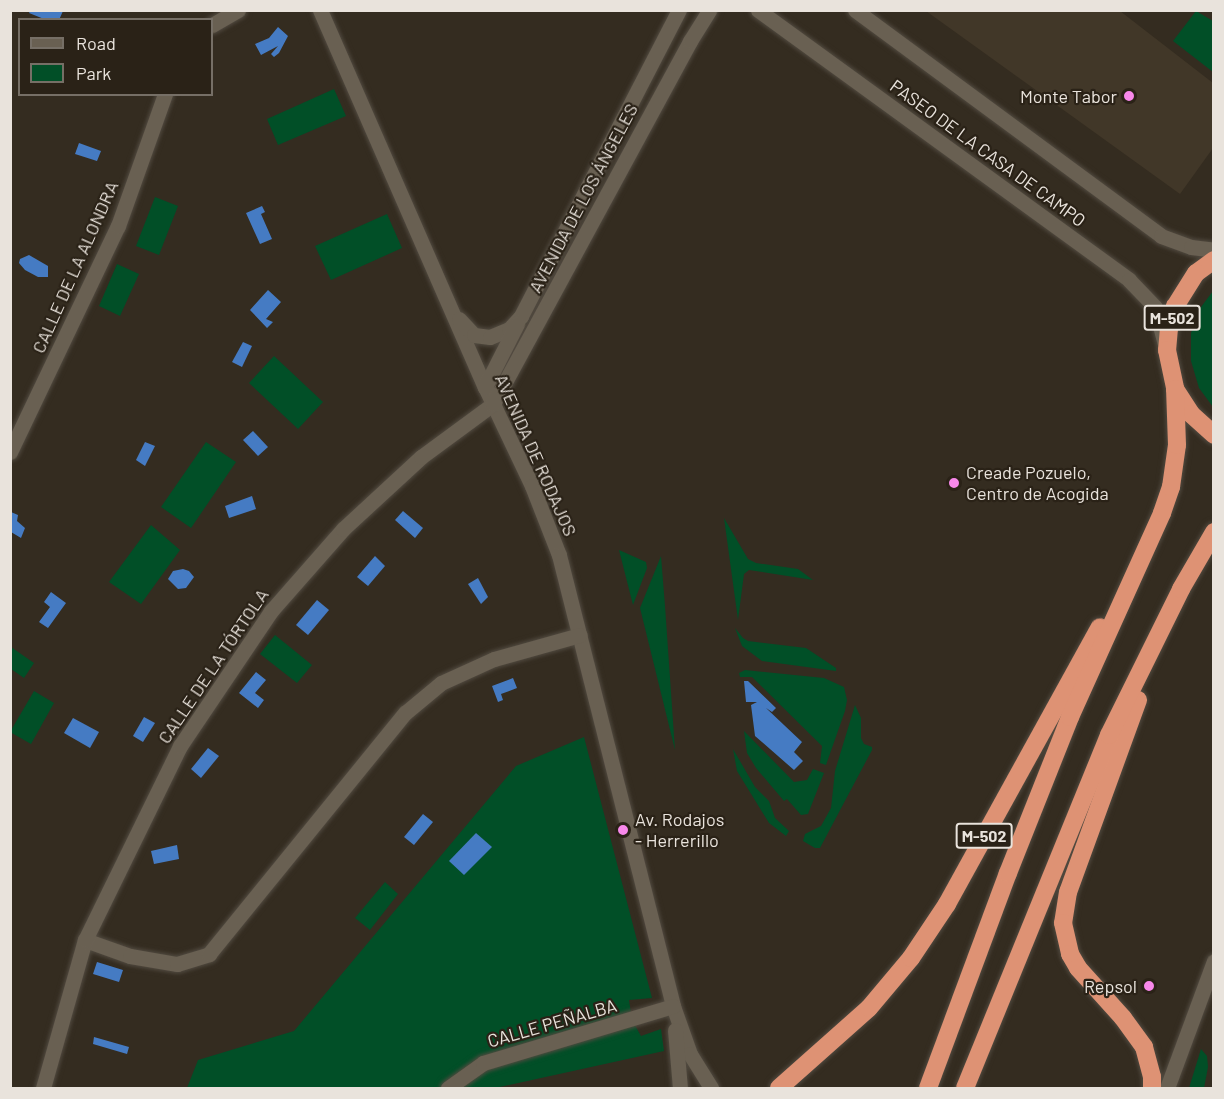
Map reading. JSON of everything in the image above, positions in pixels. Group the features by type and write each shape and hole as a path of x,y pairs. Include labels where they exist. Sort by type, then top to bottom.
{"highway":[{"name":"M-502","path":"928,1089 1008,873 1070,717 1162,513 1171,487 1177,445 1176,389 1167,350 1169,328 1175,306 1196,273 1214,260"},
{"name":"M-502","path":"1176,389 1191,414 1214,435"},
{"path":"965,1089 1109,735 1181,589 1214,532"},
{"name":"M-502","path":"779,1089 869,1008 911,958 946,904 1079,662 1145,551"},
{"path":"1152,1089 1152,1077 1144,1047 1123,1018 1078,968 1070,954 1062,923 1068,892 1181,589"}],"street":[{"path":"213,24 238,10"},
{"name":"AVENIDA DE RODAJOS","path":"320,10 485,387 532,486 559,555 672,1006 690,1054 711,1089"},
{"name":"AVENIDA DE LOS ÁNGELES","path":"452,312 474,335 490,337 509,329 521,316 679,10"},
{"name":"AVENIDA DE LOS ÁNGELES","path":"493,404 690,40 709,10"},
{"name":"PASEO DE LA CASA DE CAMPO","path":"758,10 1129,280 1155,307 1167,350"},
{"name":"PASEO DE LA CASA DE CAMPO","path":"855,10 1161,236 1191,248 1214,250"},
{"name":"CALLE DE LA ALONDRA","path":"10,452 118,226 164,96"},
{"path":"485,387 521,316"},
{"name":"CALLE DE LA TÓRTOLA","path":"43,1089 85,940 180,746 271,611 343,529 422,457 493,404"},
{"path":"85,940 130,956 177,964 209,954 405,712 441,683 494,658 580,635"},
{"path":"1167,1089 1214,961"},
{"name":"AVENIDA DE RODAJOS","path":"672,1006 680,1089"},
{"name":"CALLE PEÑALBA","path":"448,1089 483,1063 672,1006"}],"shaded area":[{"name":"Monte Tabor","path":"926,11 1120,11 1213,83 1213,148 1180,194"}],"green space":[{"path":"1196,11 1213,21 1213,72 1173,41"},
{"path":"334,89 346,116 278,145 267,119"},
{"path":"155,197 178,206 159,255 136,246"},
{"path":"387,214 402,248 331,280 315,246"},
{"path":"117,264 139,274 120,316 99,306"},
{"path":"1213,291 1213,407 1199,388 1191,361 1191,333 1201,307"},
{"path":"274,356 323,402 298,429 249,383"},
{"path":"206,442 236,462 191,528 161,507"},
{"path":"724,518 748,559 756,563 798,569 813,580 749,570 744,574 738,620"},
{"path":"151,525 180,550 141,604 109,582"},
{"path":"619,550 646,562 647,568 633,605"},
{"path":"661,556 665,606 675,750 640,608"},
{"path":"735,628 748,641 806,648 836,668 836,671 762,661 742,646"},
{"path":"275,635 312,665 297,683 260,654"},
{"path":"11,647 34,663 24,678 11,669"},
{"path":"745,670 824,678 844,687 847,700 845,711 826,765 820,763 822,746 752,677 740,677 739,673"},
{"path":"34,691 54,703 31,744 10,732"},
{"path":"855,705 861,718 861,738 864,744 872,747 872,750 820,848 815,848 803,841 805,834 821,826 831,808 835,771"},
{"path":"744,731 794,782 807,780 813,769 824,773 808,814 801,815 787,799 784,801 756,768 747,753"},
{"path":"584,737 652,998 629,1000 632,1020 641,1036 661,1029 664,1051 495,1088 187,1088 198,1060 294,1031 516,766"},
{"path":"733,749 755,787 769,801 775,818 789,831 786,836 769,823 737,771"},
{"path":"385,882 398,894 370,930 355,918"},
{"path":"1201,1049 1207,1056 1208,1067 1204,1088 1189,1088"}],"water":[{"path":"30,10 63,11 60,18 42,18 29,13"},
{"path":"278,27 288,36 279,53 274,57 271,54 278,46 261,55 255,44 269,38"},
{"path":"79,143 101,151 97,161 75,154"},
{"path":"262,206 265,212 261,214 272,239 260,244 246,213"},
{"path":"29,255 48,266 48,277 38,277 25,270 19,263 20,259"},
{"path":"268,290 281,302 266,319 273,322 267,328 250,310"},
{"path":"243,342 252,346 242,367 232,362"},
{"path":"253,431 268,447 258,456 243,440"},
{"path":"145,442 155,446 145,466 136,460"},
{"path":"252,496 256,509 229,518 225,506"},
{"path":"403,511 423,528 415,538 395,520"},
{"path":"11,512 18,515 17,521 25,528 21,538 11,532"},
{"path":"375,556 385,566 368,586 357,577"},
{"path":"183,569 189,571 194,577 186,588 178,589 168,579 173,571"},
{"path":"478,578 488,597 481,604 468,584"},
{"path":"51,592 66,603 48,628 39,622 50,607 44,602"},
{"path":"317,600 329,610 308,635 296,625"},
{"path":"256,672 266,680 255,693 264,700 258,708 239,693"},
{"path":"513,678 517,688 501,694 503,700 498,702 492,686"},
{"path":"744,681 748,681 776,708 772,712 766,708 802,742 794,752 803,761 794,770 755,736 751,705 757,702 746,702"},
{"path":"144,717 155,723 143,742 133,736"},
{"path":"73,718 99,732 90,748 64,733"},
{"path":"208,748 219,756 201,778 191,769"},
{"path":"423,814 433,822 414,845 404,837"},
{"path":"476,833 492,847 464,875 449,861"},
{"path":"177,845 179,859 154,864 151,851"},
{"path":"97,962 123,970 119,982 93,974"},
{"path":"94,1037 129,1047 127,1054 93,1044"}],"place":[{"name":"Monte Tabor","path":"1129,96"},
{"name":"Creade Pozuelo, Centro de Acogida","path":"954,483"},
{"name":"Av. Rodajos - Herrerillo","path":"623,830"},
{"name":"Repsol","path":"1149,986"}]}
